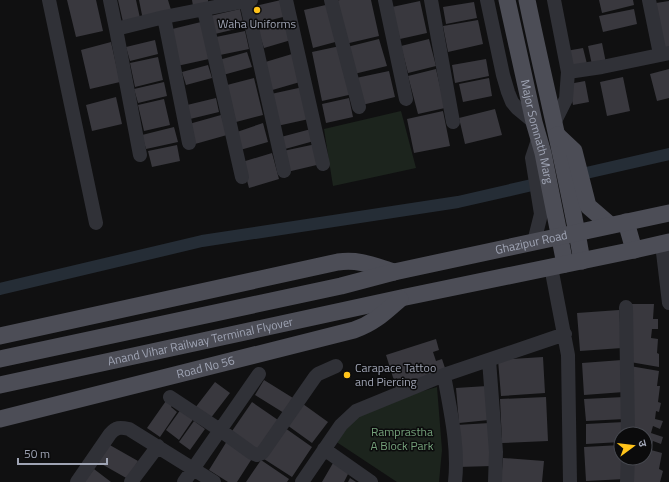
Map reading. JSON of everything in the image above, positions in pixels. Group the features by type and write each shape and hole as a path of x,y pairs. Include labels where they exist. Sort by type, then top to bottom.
{"main road":[{"name":"Major Somnath Marg","path":"507,0 537,143 548,211 560,236 558,266"},
{"name":"Major Somnath Marg","path":"527,0 561,140 580,206 577,233 582,261"},
{"path":"580,206 618,224 634,250"},
{"name":"Ghazipur Road","path":"394,272 669,213"},
{"path":"401,298 666,243"},
{"path":"486,252 492,279"},
{"path":"0,336 350,260 360,261 394,272"},
{"name":"Anand Vihar Railway Terminal Flyover","path":"0,359 341,286 394,272"},
{"name":"Anand Vihar Railway Terminal Flyover","path":"0,385 401,298"},
{"name":"Road No 56","path":"0,419 354,330 367,326 401,298"}],"street":[{"path":"49,0 96,223"},
{"path":"110,0 140,155"},
{"path":"286,0 324,164"},
{"path":"331,0 359,107"},
{"path":"385,0 406,99"},
{"path":"431,0 453,122"},
{"path":"487,0 508,92 512,102 537,143"},
{"path":"554,0 568,72 561,140"},
{"path":"568,72 664,54 648,0"},
{"path":"116,29 164,17 248,1 284,171"},
{"path":"204,10 242,177"},
{"path":"164,17 190,143"},
{"path":"534,242 540,219 548,211"},
{"path":"666,243 669,303"},
{"path":"558,266 568,355 570,482"},
{"path":"626,307 628,426"},
{"path":"302,482 342,425 356,411 444,375 565,334"},
{"path":"489,360 496,452 495,482"},
{"path":"170,397 252,453 258,455 262,453 315,377 318,374 336,366"},
{"path":"184,482 259,374"},
{"path":"444,375 453,428 455,482"},
{"path":"77,482 110,434 115,429 120,427 129,429 214,482"},
{"path":"131,482 158,446"},
{"path":"324,449 371,482"},
{"path":"627,482 628,466"}],"green space":[{"path":"401,111 416,168 333,186 324,129"},
{"name":"Ramprastha A Block Park","path":"437,387 442,450 439,482 397,482 332,439 350,412"}],"building":[{"path":"67,0 96,0 103,31 76,37"},
{"path":"118,0 136,0 140,18 123,22"},
{"path":"139,0 168,0 172,13 143,20"},
{"path":"192,0 208,0 208,3 193,6"},
{"path":"281,0 287,16 255,24 251,7"},
{"path":"371,0 379,36 345,44 335,1"},
{"path":"599,0 633,0 634,5 602,13"},
{"path":"420,1 427,33 400,39 392,7"},
{"path":"669,1 669,49 664,49 656,3"},
{"path":"474,2 477,18 446,24 443,7"},
{"path":"330,4 339,41 313,48 304,10"},
{"path":"240,9 244,27 215,34 210,16"},
{"path":"634,9 637,24 603,32 599,16"},
{"path":"478,20 483,44 448,52 443,26"},
{"path":"201,22 209,59 177,66 168,30"},
{"path":"286,22 291,40 264,48 258,30"},
{"path":"245,31 249,49 220,55 216,37"},
{"path":"379,39 387,66 354,74 347,47"},
{"path":"429,39 436,66 408,73 401,46"},
{"path":"155,40 158,54 130,61 126,47"},
{"path":"111,42 120,82 90,89 81,50"},
{"path":"602,43 606,63 592,65 588,46"},
{"path":"340,46 353,94 322,101 312,52"},
{"path":"583,48 587,64 570,68 566,51"},
{"path":"247,52 252,67 223,75 219,60"},
{"path":"292,54 300,82 269,91 262,63"},
{"path":"158,57 163,80 135,87 130,63"},
{"path":"486,59 489,76 455,83 452,65"},
{"path":"208,65 212,78 186,85 182,72"},
{"path":"436,69 445,108 418,114 408,76"},
{"path":"669,69 669,98 657,101 650,74"},
{"path":"389,71 395,97 362,105 356,78"},
{"path":"623,77 630,111 607,116 600,82"},
{"path":"254,78 263,115 236,122 227,85"},
{"path":"489,78 492,96 463,102 459,84"},
{"path":"585,81 589,102 573,105 569,84"},
{"path":"164,82 167,96 138,103 134,89"},
{"path":"303,87 309,119 277,126 271,94"},
{"path":"116,97 122,124 92,131 86,105"},
{"path":"216,98 219,112 190,119 187,105"},
{"path":"349,98 353,117 326,123 322,104"},
{"path":"164,99 170,125 144,131 138,105"},
{"path":"495,109 502,135 465,144 459,118"},
{"path":"443,111 450,146 414,153 407,119"},
{"path":"221,115 227,135 195,144 189,124"},
{"path":"263,123 268,142 240,150 234,133"},
{"path":"174,127 178,142 146,149 142,135"},
{"path":"311,129 314,141 285,149 281,137"},
{"path":"316,144 321,164 287,172 283,151"},
{"path":"177,145 180,161 152,167 148,151"},
{"path":"272,153 279,179 249,188 242,162"},
{"path":"630,304 654,304 653,319 658,319 658,329 652,329 651,338 658,339 657,353 659,354 659,367 630,362"},
{"path":"619,310 622,348 580,351 577,313"},
{"path":"436,339 439,350 433,352 436,361 442,359 446,371 396,387 386,355"},
{"path":"543,357 545,393 501,396 498,360"},
{"path":"622,360 624,392 584,395 582,363"},
{"path":"630,366 659,371 657,386 660,386 658,402 661,403 659,412 656,411 655,419 663,421 660,429 653,426 629,426"},
{"path":"264,380 293,398 284,413 255,395"},
{"path":"215,382 230,393 210,419 195,408"},
{"path":"487,386 489,420 459,423 456,388"},
{"path":"546,397 548,441 502,443 500,399"},
{"path":"624,397 625,419 586,421 584,399"},
{"path":"168,398 174,403 171,407 177,412 160,437 147,428"},
{"path":"252,402 278,420 257,452 230,434"},
{"path":"303,404 328,422 312,443 287,425"},
{"path":"181,409 194,418 179,440 166,430"},
{"path":"194,421 205,429 190,450 179,442"},
{"path":"624,422 623,426 613,426 613,442 586,444 586,424"},
{"path":"490,423 492,466 458,467 456,425"},
{"path":"285,428 312,447 292,477 264,459"},
{"path":"653,434 663,437 661,444 653,441"},
{"path":"227,441 253,457 237,482 228,482 209,470"},
{"path":"108,444 138,461 128,479 98,462"},
{"path":"613,445 613,466 623,466 626,479 586,481 584,447"},
{"path":"653,451 662,453 659,469 663,471 660,482 629,482 629,466 653,466"},
{"path":"503,458 544,461 542,482 501,482"},
{"path":"261,460 289,479 287,482 246,482"},
{"path":"333,463 349,472 344,482 322,482"},
{"path":"94,469 111,482 84,482"},
{"path":"350,478 356,482 348,482"}],"waterway":[{"path":"573,176 669,154"},
{"path":"0,289 202,241 458,202 545,182"}],"place":[{"name":"Waha Uniforms","path":"257,10"},
{"name":"Carapace Tattoo and Piercing","path":"347,375"}]}
